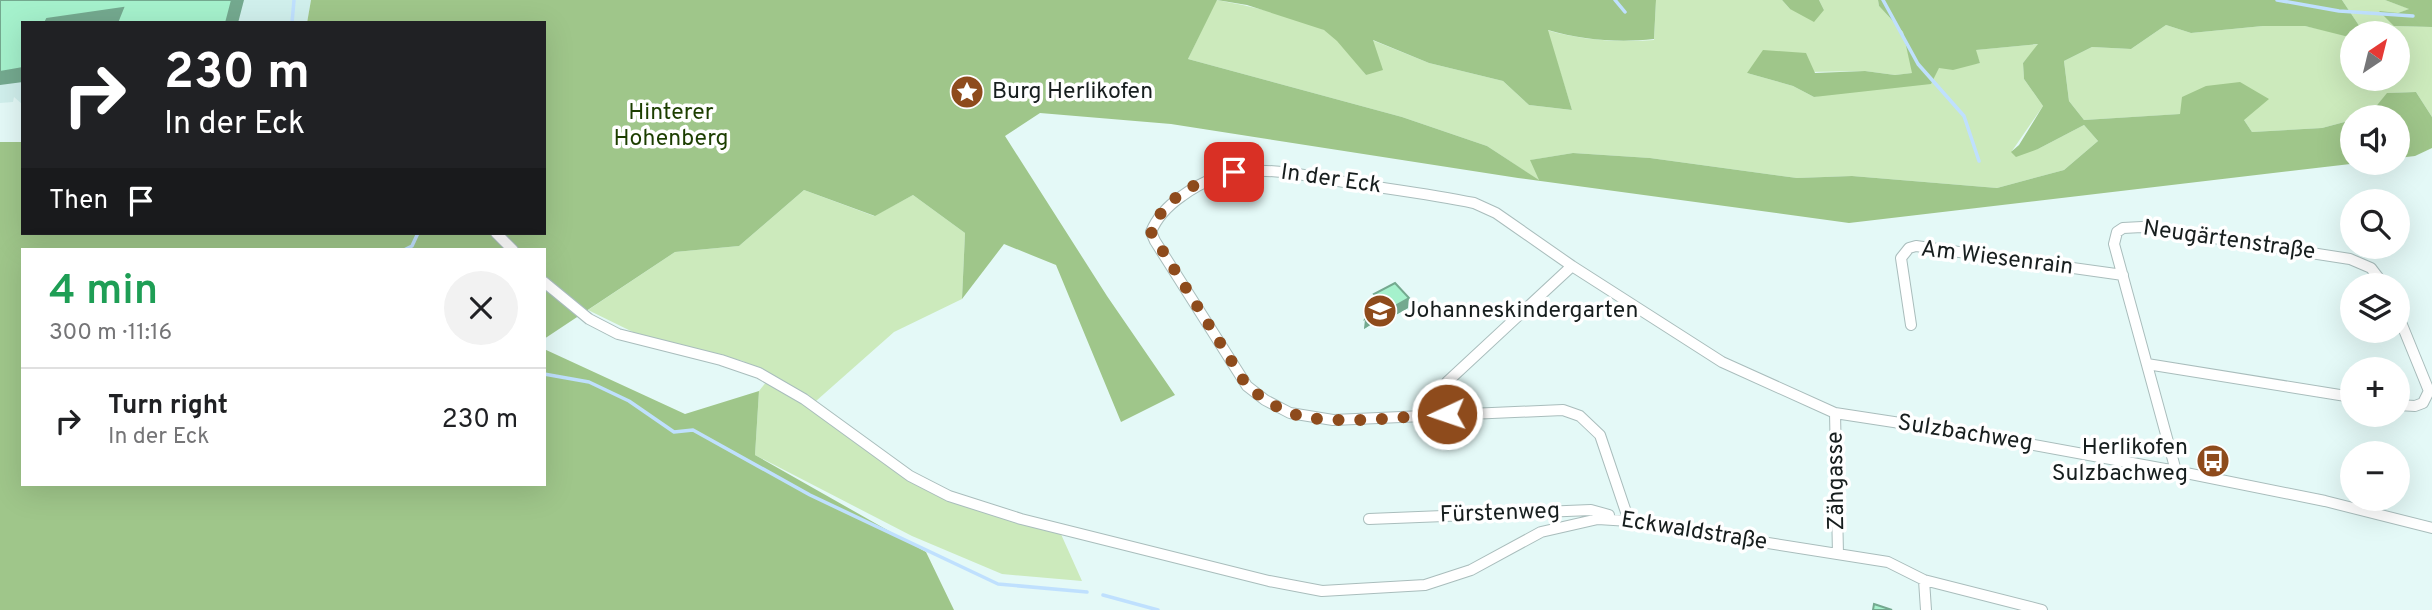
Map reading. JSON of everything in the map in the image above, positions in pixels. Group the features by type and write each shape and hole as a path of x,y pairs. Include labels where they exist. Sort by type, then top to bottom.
{"street":[{"name":"In der Eck","path":"1572,266 1496,213 1474,202 1289,172 1256,170 1213,176 1193,184 1156,218 1151,232 1154,241 1247,386 1265,400 1290,413 1333,420 1563,410 1580,416 1600,435 1629,521"},
{"name":"Neugärtenstraße","path":"2176,471 2114,237 2123,228 2132,226 2350,259 2371,268 2375,273"},
{"path":"498,235 511,248"},
{"name":"Am Wiesenrain","path":"1912,325 1901,258 1909,248 1916,246 2123,275"},
{"path":"1447,414 1447,382 1572,266"},
{"name":"Sulzbachweg","path":"1572,266 1722,362 1835,413 1985,436 2176,471 2325,501 2432,528"},
{"name":"Eckwaldstraße","path":"546,284 589,319 618,334 721,360 759,373 804,399 910,476 949,496 1021,519 1269,581 1322,591 1425,586 1471,570 1541,532 1598,519 1629,521 1838,554"},
{"path":"2409,343 2429,391 2423,403 2410,406"},
{"path":"2147,364 2340,395"},
{"name":"Zähgasse","path":"1835,413 1838,554 1888,562 1924,580 2042,610"},
{"name":"Fürstenweg","path":"1369,519 1591,510 1629,521"},
{"path":"1924,580 1927,610"}],"shaded area":[{"path":"0,0 311,0 307,21 21,21 21,103 14,97 13,102 0,103"}],"green space":[{"name":"Hinterer Hohenberg","path":"311,0 1217,0 1188,59 1402,117 1487,146 1539,180 1530,160 1573,153 1650,158 1797,178 1852,176 1997,188 2064,170 2098,141 2084,125 2038,149 2016,157 2011,152 2019,145 2043,106 2024,79 2023,63 2038,44 1976,50 1980,63 1953,70 1939,68 1931,84 1814,97 1793,86 1747,73 1763,50 1806,53 1815,73 1912,73 1903,32 1879,6 1878,0 2342,0 2356,21 2340,21 2340,35 2305,26 2263,26 2191,33 2166,25 2131,49 2092,47 2064,61 2069,101 2084,120 2180,114 2182,97 2206,86 2240,82 2269,99 2244,120 2252,132 2322,128 2340,123 2340,165 1849,223 1518,178 1171,124 1040,113 1005,136 1107,296 1175,395 1121,422 1056,265 1004,244 962,299 965,233 913,195 875,216 804,190 739,246 675,252 546,338 546,248 21,248 21,486 546,486 546,350 685,414 759,391 755,455 926,552 954,610 0,610 0,142 21,142 21,235 546,235 546,21 307,21"},
{"path":"1216,0 1273,12 1317,26 1337,40 1366,75 1372,40 1429,63 1503,81 1529,105 1572,110 1547,30 1600,40 1654,40 1656,0 1782,0 1790,9 1824,10 1819,0 1878,0 1879,6 1903,32 1913,73 1747,73 1793,86 1814,97 1939,68 1980,63 1975,50 2039,44 2023,63 2024,79 2043,106 2012,151 2038,149 2084,125 2098,141 2064,170 1997,188 1852,176 1797,178 1650,158 1573,153 1531,160 1540,181 1487,146 1402,117 1188,59"},
{"path":"1217,0 1656,0 1654,39 1601,40 1548,30 1572,110 1529,105 1503,81 1429,63 1373,40 1383,70 1366,75 1324,30 1247,5"},
{"path":"1782,0 1819,0 1824,10 1814,22 1790,9"},
{"path":"2342,0 2385,0 2410,9 2398,13 2396,21 2356,21"},
{"path":"2385,0 2432,0 2432,27 2410,26 2410,21 2389,21 2379,11 2398,13 2409,9"},
{"path":"2166,25 2191,33 2263,26 2305,26 2340,33 2340,91 2410,91 2410,26 2432,27 2432,117 2416,92 2388,93 2378,105 2340,105 2340,123 2322,128 2252,132 2244,120 2181,114 2084,120 2069,101 2064,61 2092,47 2131,49"},
{"path":"2416,92 2432,117 2432,148 2410,157 2410,105 2377,105 2387,93"},
{"path":"804,190 874,216 913,195 965,233 962,299 894,332 816,401 743,361 639,335 588,310 675,252 739,246"},
{"path":"767,381 806,404 905,475 1060,532 1082,581 1002,574 912,536 755,455 759,391"}],"building":[{"path":"0,0 232,0 227,21 118,21 123,8 46,21 21,21 21,68 0,72"},
{"path":"1395,283 1409,298 1379,315 1377,312 1365,319 1369,304 1379,299 1374,294"},
{"path":"1874,604 1892,610 1873,610"}],"waterway":[{"path":"292,21 294,0"},
{"path":"1615,0 1625,12"},
{"path":"1883,0 1918,64 1964,116 1979,161"},
{"path":"2277,0 2339,11 2413,16"},
{"path":"408,248 412,246 417,235"},
{"path":"546,374 589,382 629,401 674,432 693,430 810,495 998,584 1087,592"},
{"path":"1103,595 1158,610"}],"place":[{"name":"Burg Herlikofen","path":"967,92"},
{"name":"Johanneskindergarten","path":"1380,311"},
{"name":"Herlikofen Sulzbachweg","path":"2213,461"}],"route":[{"path":"1234,172 1193,184 1156,218 1151,232 1154,241 1247,386 1265,400 1290,413 1308,418 1333,420 1447,414"}]}
